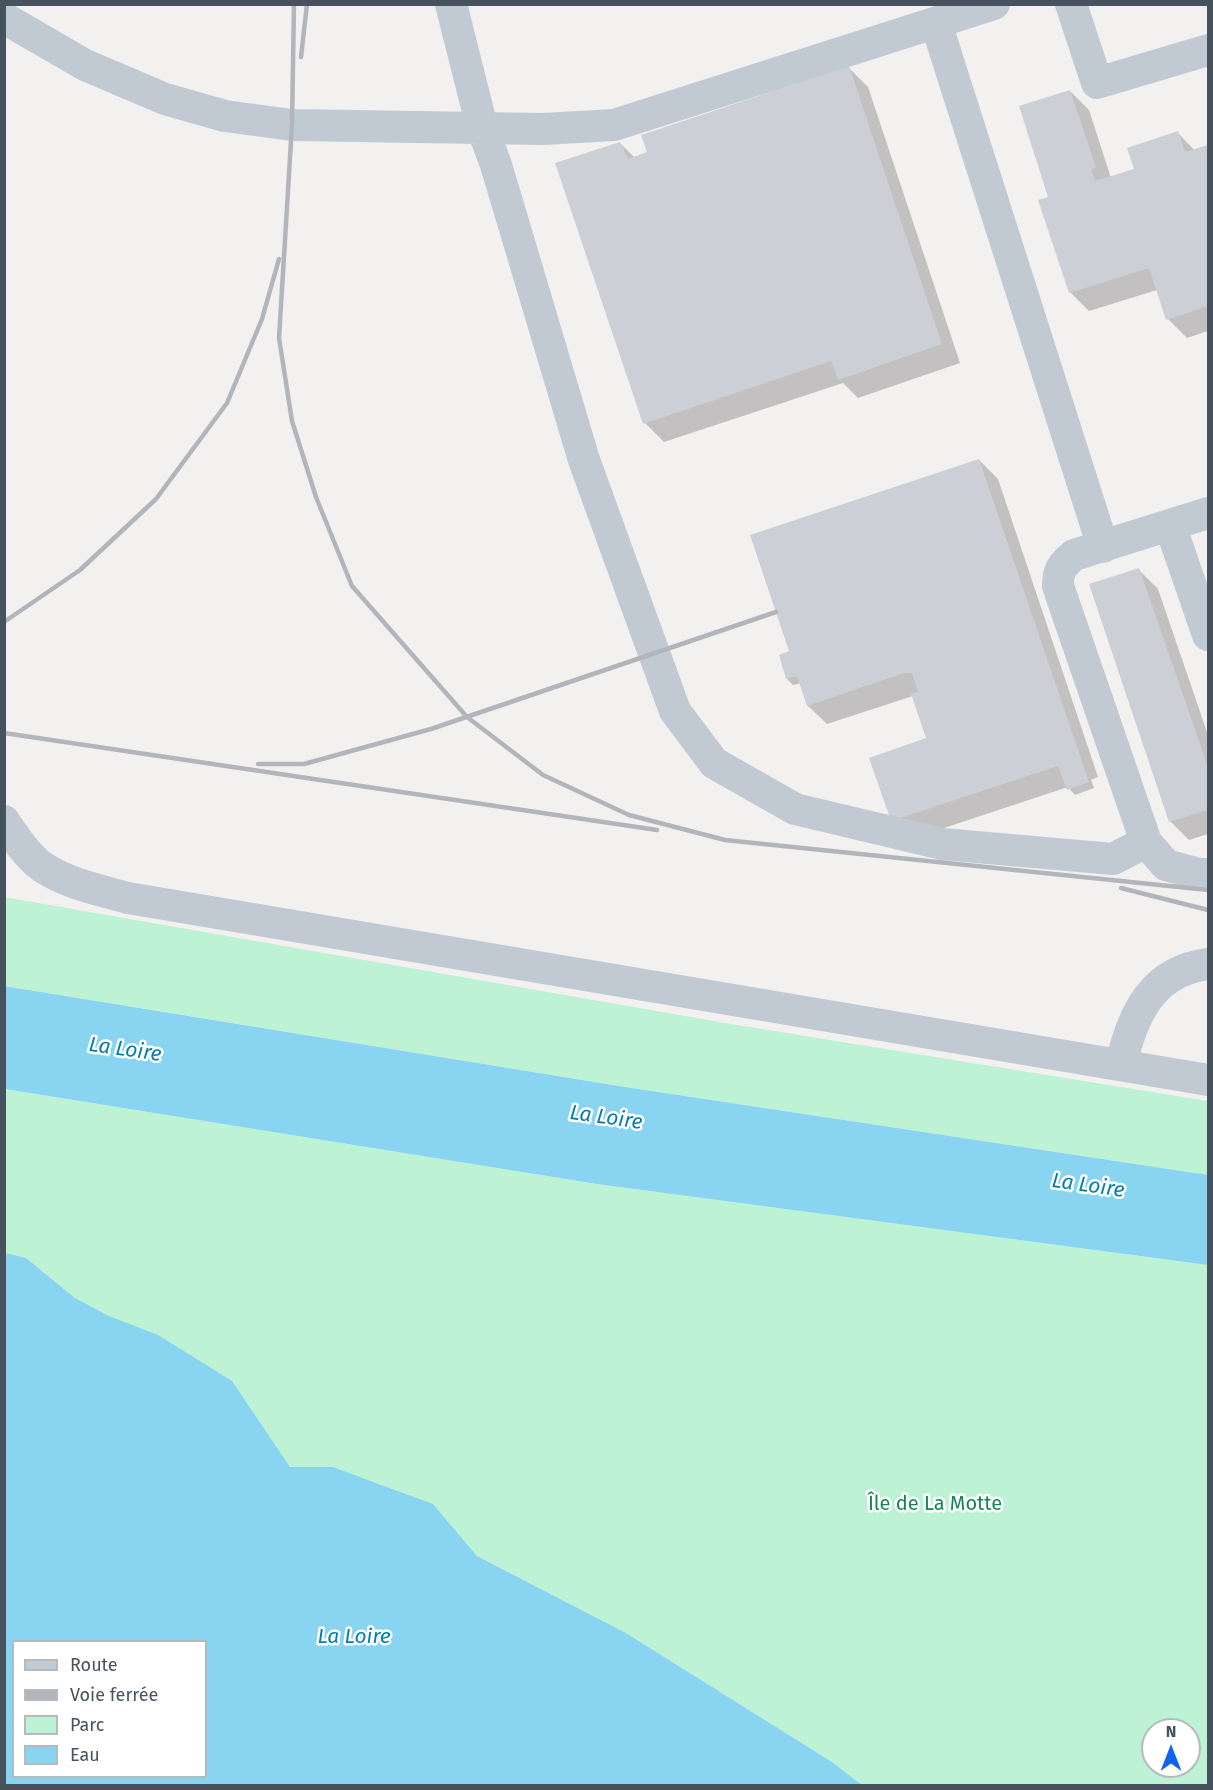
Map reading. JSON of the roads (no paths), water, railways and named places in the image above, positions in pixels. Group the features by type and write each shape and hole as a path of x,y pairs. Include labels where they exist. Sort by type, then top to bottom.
{"lane":[{"path":"451,4 482,128 496,165 584,460 675,711 714,763 795,809 942,844 1113,859 1146,842"},
{"path":"4,18 85,65 165,99 225,116 292,125 543,129 614,124 994,4"},
{"path":"1071,4 1097,83 1209,50"},
{"path":"936,23 1103,547"},
{"path":"1209,513 1074,555 1058,572 1058,586 1146,842 1166,865 1199,874 1209,874"},
{"path":"1170,525 1209,635"},
{"path":"8,835 42,867 80,885 128,898 1209,1080"},
{"path":"1121,1065 1132,1026 1146,998 1169,977 1196,965 1209,964"}],"water":[{"path":"4,986 625,1087 1208,1175 1208,1265 597,1184 5,1089"},
{"name":"La Loire","path":"5,1253 26,1258 75,1298 109,1316 158,1335 232,1381 290,1467 333,1467 433,1504 477,1556 626,1633 832,1762 862,1785 5,1785"}],"railway":[{"path":"294,4 292,125 279,338 292,421 316,497 352,586 467,717 543,775 629,815 725,840 1208,890"},
{"path":"301,57 307,4"},
{"path":"4,622 80,570 156,499 227,403 262,319 279,259"},
{"path":"258,764 304,764 431,729 776,612"},
{"path":"4,733 657,830"},
{"path":"1121,888 1208,910"}],"park label":[{"name":"Île de La Motte","path":"935,1504"}]}
